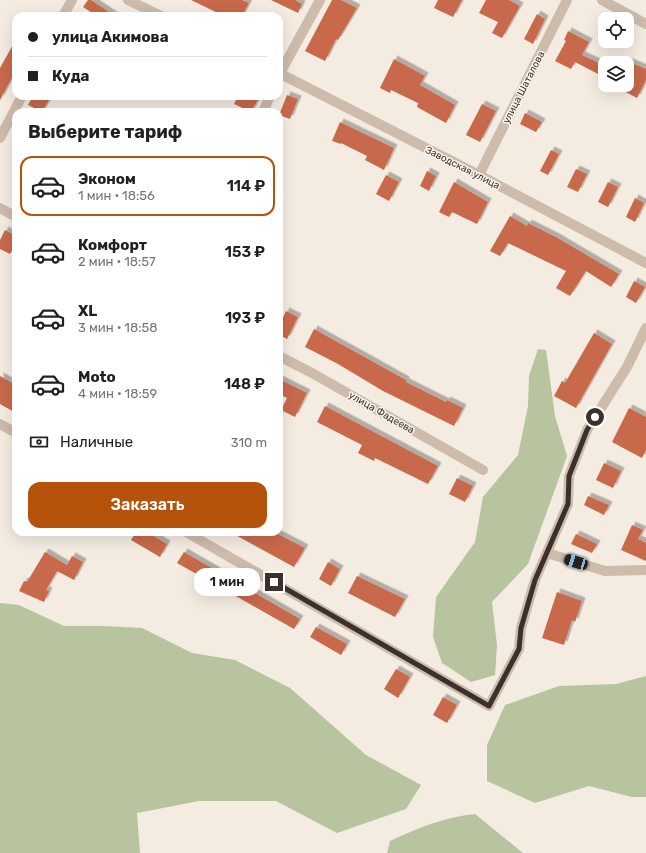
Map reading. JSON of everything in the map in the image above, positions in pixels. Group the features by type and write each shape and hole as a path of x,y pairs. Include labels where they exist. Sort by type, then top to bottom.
{"street":[{"path":"65,12 72,0"},
{"path":"128,0 153,12"},
{"path":"283,67 320,0"},
{"name":"улица Шаталова","path":"479,175 568,0"},
{"path":"602,0 646,24"},
{"name":"Заводская улица","path":"283,76 479,175 646,263"},
{"path":"0,138 12,115"},
{"path":"0,208 12,215"},
{"path":"193,536 489,706 519,649 521,628 535,580 568,504 569,476 587,430 627,367 646,328"},
{"name":"улица Фадеева","path":"283,358 483,470"},
{"path":"0,424 12,431"},
{"path":"547,553 605,571 646,570"}],"green space":[{"path":"538,349 546,350 555,416 567,456 528,564 492,602 497,645 495,675 471,682 442,663 433,637 436,597 475,542 483,497 518,455 528,406 529,376"},
{"path":"0,603 19,605 64,626 142,628 192,653 235,660 290,688 366,755 421,785 406,809 337,833 276,801 199,801 137,813 140,853 0,853"},
{"path":"646,676 646,797 632,797 589,786 535,803 487,781 487,745 505,705 559,686 616,684"},
{"path":"475,814 523,853 387,853 390,841 400,836 442,820"}],"building":[{"path":"88,0 91,0 109,12 91,12 83,7"},
{"path":"191,0 242,0 249,3 244,12 216,12"},
{"path":"271,0 295,0 302,4 298,13"},
{"path":"332,0 341,0 357,8 338,40 336,39 325,61 305,51"},
{"path":"438,0 462,0 453,17 434,8"},
{"path":"486,0 509,0 520,6 502,38 492,33 498,22 479,13"},
{"path":"537,14 545,19 533,44 524,39"},
{"path":"568,31 589,42 582,55 598,63 598,74 575,62 571,69 555,61 566,41 564,40"},
{"path":"12,46 12,78 0,100 0,68"},
{"path":"394,59 425,76 420,85 455,105 446,123 417,107 418,103 391,90 390,93 380,88"},
{"path":"634,64 646,69 646,80 637,98 625,92 634,92"},
{"path":"287,95 298,99 290,119 283,116 282,108"},
{"path":"31,100 49,100 44,108 34,108 28,105"},
{"path":"236,100 258,100 253,108 242,108 234,104"},
{"path":"482,104 496,111 480,142 466,135"},
{"path":"525,113 542,122 536,132 520,124"},
{"path":"340,122 394,148 384,170 365,160 367,156 341,143 332,141"},
{"path":"551,150 559,154 548,175 540,171"},
{"path":"576,169 587,174 578,192 567,187"},
{"path":"427,171 436,176 429,191 420,186"},
{"path":"386,175 399,182 389,201 376,194"},
{"path":"454,182 488,202 477,224 452,212 449,217 439,212"},
{"path":"608,182 618,187 608,207 598,202"},
{"path":"635,198 644,203 635,222 626,217"},
{"path":"510,216 527,226 528,223 556,237 619,274 611,287 586,271 570,296 556,288 566,271 508,243 500,256 490,251"},
{"path":"5,230 12,234 12,251 10,254 0,249 0,240"},
{"path":"634,281 645,287 636,303 626,297"},
{"path":"286,311 298,317 287,339 283,337 283,317"},
{"path":"314,329 406,380 406,382 446,402 447,400 463,408 454,426 383,391 338,364 305,347"},
{"path":"594,333 612,344 576,408 554,396 562,381 565,383"},
{"path":"0,376 12,383 12,411 0,404"},
{"path":"283,381 307,393 295,417 283,411 283,406 287,398 283,396"},
{"path":"325,406 438,466 428,484 375,458 374,461 358,453 362,445 317,422"},
{"path":"629,408 646,417 646,450 642,458 612,442"},
{"path":"604,463 621,471 613,488 596,480"},
{"path":"457,478 473,486 465,502 449,494"},
{"path":"588,496 609,505 604,515 584,505"},
{"path":"632,525 643,530 638,539 646,543 646,561 621,550"},
{"path":"576,534 597,544 592,553 571,544"},
{"path":"134,536 154,536 167,544 160,557 131,540"},
{"path":"237,536 282,536 305,548 294,567"},
{"path":"45,552 67,565 72,556 83,562 74,580 57,571 46,590 49,591 44,602 19,591 24,581 27,582"},
{"path":"184,552 300,619 294,629 177,563"},
{"path":"328,562 340,569 331,586 319,579"},
{"path":"357,576 405,599 395,617 348,593"},
{"path":"557,592 582,601 575,622 572,620 564,645 542,638"},
{"path":"316,627 347,644 341,655 310,637"},
{"path":"396,669 410,677 398,698 384,689"},
{"path":"443,697 457,705 447,723 433,715"}],"route":[{"path":"274,582 489,706 519,649 521,628 535,580 568,504 569,476 587,430 595,417"}]}
